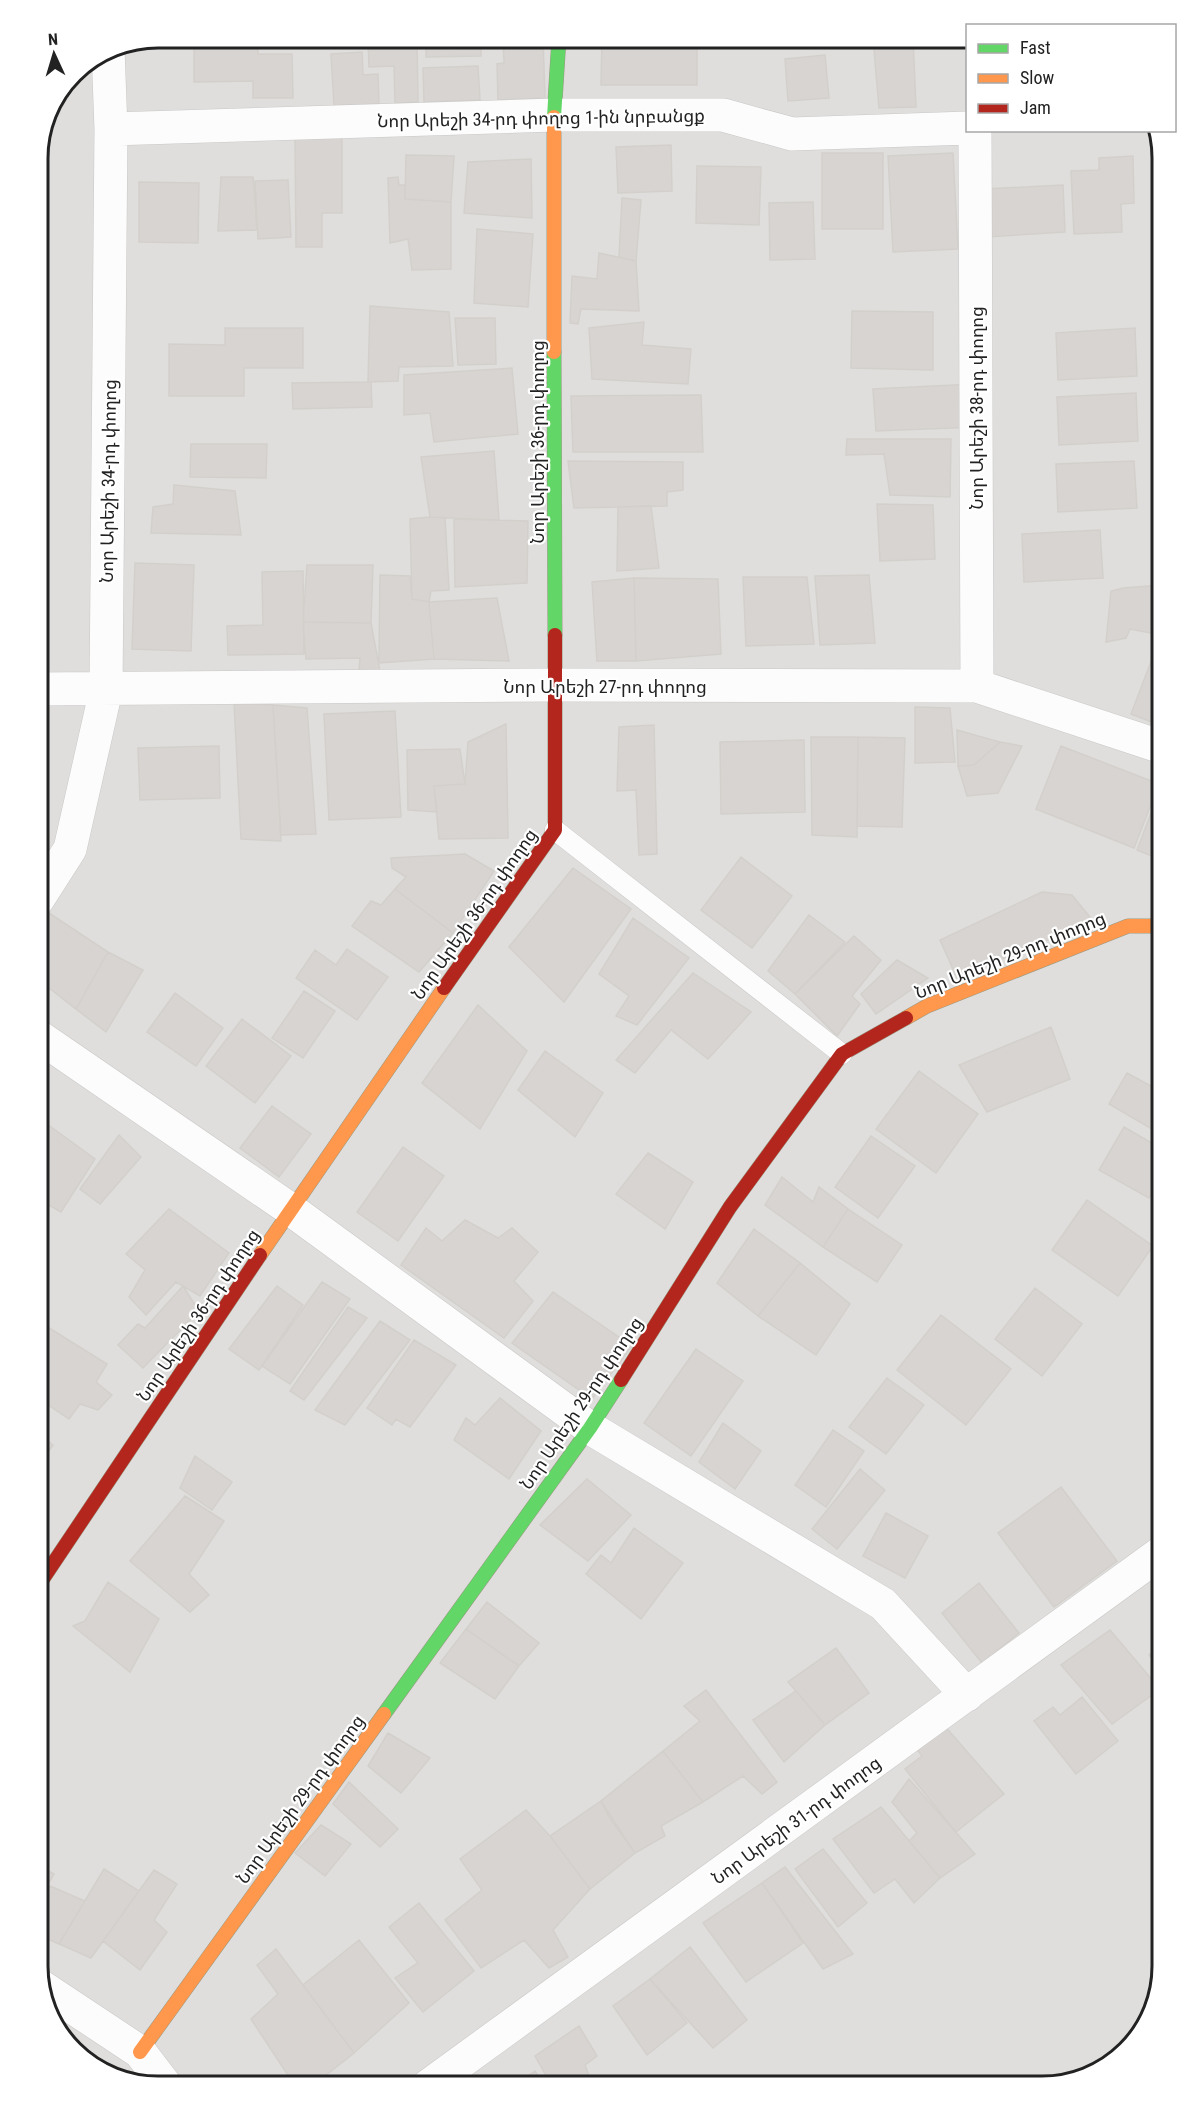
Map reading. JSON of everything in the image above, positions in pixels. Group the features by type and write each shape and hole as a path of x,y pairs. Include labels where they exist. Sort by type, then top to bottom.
{"street":[{"name":"Նոր Արեշի 36-րդ փողոց","path":"48,1571 290,1209 555,830 554,115 558,48"},
{"name":"Նոր Արեշի 34-րդ փողոց","path":"48,883 70,849 106,690 111,129 108,60"},
{"name":"Նոր Արեշի 34-րդ փողոց 1-ին նրբանցք","path":"111,129 554,115 723,115 792,134 966,128"},
{"name":"Նոր Արեշի 38-րդ փողոց","path":"975,132 977,686"},
{"name":"Նոր Արեշի 27-րդ փողոց","path":"48,689 556,685 977,686 1152,744"},
{"name":"Նոր Արեշի 29-րդ փողոց","path":"140,2052 590,1428 730,1207 842,1054 927,1006 1128,926 1152,926"},
{"path":"48,1043 290,1209 590,1428 883,1604 967,1695"},
{"name":"Նոր Արեշի 31-րդ փողոց","path":"442,2076 1152,1559"},
{"path":"52,1994 140,2052 158,2076"}],"lane":[{"path":"555,830 842,1054"}],"shaded area":[{"path":"158,48 966,48 966,132 1149,132 1152,158 1152,1966 1148,1994 1137,2021 1120,2044 1090,2065 1063,2074 1042,2076 151,2076 123,2070 97,2057 75,2038 59,2014 50,1987 48,1966 48,151 56,116 75,86 84,84 84,77 103,63 123,54"}],"building":[{"path":"194,48 258,48 258,54 292,54 293,98 253,98 253,81 194,82"},
{"path":"368,48 417,48 418,102 395,103 394,66 369,67"},
{"path":"426,48 481,48 481,56 426,57"},
{"path":"503,48 543,48 545,98 498,100 497,64 504,63"},
{"path":"602,48 697,48 697,85 601,85"},
{"path":"874,48 913,48 916,107 879,108"},
{"path":"362,52 363,75 378,74 379,104 334,106 331,54"},
{"path":"825,55 829,98 788,101 785,59"},
{"path":"478,66 480,100 424,102 423,68"},
{"path":"295,138 342,138 342,213 322,213 322,247 296,247"},
{"path":"671,145 672,191 618,193 616,147"},
{"path":"822,153 883,153 883,229 822,229"},
{"path":"953,153 958,249 893,252 888,156"},
{"path":"406,155 454,156 451,202 405,199"},
{"path":"1133,156 1134,203 1121,204 1122,232 1074,234 1071,171 1099,170 1099,158"},
{"path":"531,159 532,218 464,213 468,162"},
{"path":"697,166 761,167 759,225 696,223"},
{"path":"221,177 253,177 257,230 218,231"},
{"path":"398,177 399,185 405,185 405,199 451,202 451,269 412,270 408,239 390,243 388,178"},
{"path":"288,180 291,237 258,239 255,181"},
{"path":"139,182 199,183 198,243 139,242"},
{"path":"1063,185 1065,232 986,237 984,189"},
{"path":"622,198 641,200 636,261 619,257"},
{"path":"813,202 815,259 770,260 769,203"},
{"path":"477,229 533,234 528,307 474,303"},
{"path":"599,253 636,261 639,311 581,309 578,324 570,323 572,276 597,279"},
{"path":"370,306 449,312 453,366 399,367 398,381 368,382"},
{"path":"852,311 933,312 933,370 851,368"},
{"path":"455,318 495,318 496,364 458,365"},
{"path":"644,322 642,345 691,349 688,384 592,379 589,328"},
{"path":"225,328 303,328 303,368 244,368 244,396 169,396 169,344 225,345"},
{"path":"1135,328 1137,376 1058,380 1056,333"},
{"path":"512,368 518,434 434,442 430,413 404,415 404,375"},
{"path":"371,382 372,407 293,409 292,383"},
{"path":"974,384 976,427 876,431 873,389"},
{"path":"1136,393 1138,441 1059,445 1057,397"},
{"path":"701,395 703,452 573,452 571,396"},
{"path":"847,439 951,439 950,497 890,495 884,454 846,455"},
{"path":"191,444 267,444 266,478 190,477"},
{"path":"494,451 499,520 430,517 421,457"},
{"path":"568,461 683,462 683,490 667,492 667,506 574,508"},
{"path":"1134,461 1137,508 1058,512 1056,464"},
{"path":"174,485 235,491 241,535 151,533 153,507 173,504"},
{"path":"877,504 933,505 935,559 880,561"},
{"path":"651,506 659,568 617,571 618,507"},
{"path":"445,518 449,590 431,591 429,602 412,599 410,519"},
{"path":"454,519 528,521 527,583 455,587"},
{"path":"1100,530 1103,578 1024,582 1022,534"},
{"path":"135,563 194,565 191,651 132,649"},
{"path":"307,565 373,565 371,623 303,622"},
{"path":"303,571 304,654 228,655 227,626 263,625 262,572"},
{"path":"380,575 410,576 412,599 429,602 434,659 379,663"},
{"path":"869,575 875,643 820,645 815,576"},
{"path":"743,577 807,577 814,644 746,646"},
{"path":"634,578 636,661 597,661 592,582"},
{"path":"634,578 718,579 721,654 636,661"},
{"path":"1152,586 1152,633 1130,629 1126,638 1106,642 1111,591"},
{"path":"497,598 509,661 434,659 429,602"},
{"path":"303,622 371,623 380,671 359,672 360,658 306,659"},
{"path":"1152,659 1152,722 1131,714"},
{"path":"234,702 273,705 281,841 241,839"},
{"path":"273,705 307,708 316,834 281,835"},
{"path":"915,707 950,708 955,762 915,763"},
{"path":"395,711 401,817 329,820 324,714"},
{"path":"506,724 508,838 439,839 434,786 465,784 468,742"},
{"path":"654,725 657,854 639,855 636,790 617,791 619,727"},
{"path":"957,730 1000,742 974,765 958,766"},
{"path":"811,737 858,737 857,837 812,835"},
{"path":"858,737 905,738 902,827 857,826"},
{"path":"804,740 805,812 721,814 720,742"},
{"path":"1000,742 1022,746 998,793 967,796 958,766 974,765"},
{"path":"219,746 220,798 140,800 138,748"},
{"path":"1061,746 1152,781 1152,802 1134,848 1036,809"},
{"path":"460,749 465,784 434,786 437,812 408,810 407,750"},
{"path":"1152,810 1152,856 1137,850"},
{"path":"465,854 494,871 453,933 395,889 406,877 392,868 391,858"},
{"path":"741,857 792,896 752,948 701,910"},
{"path":"573,868 631,909 564,1002 509,947"},
{"path":"395,889 453,933 419,972 352,926 371,901 381,905"},
{"path":"1042,892 1072,895 1093,921 957,978 940,940"},
{"path":"49,913 108,952 76,1009 49,988 48,990"},
{"path":"809,915 845,942 795,994 768,971"},
{"path":"633,918 689,958 637,1025 616,1016 629,996 599,974"},
{"path":"854,936 881,960 852,996 860,1004 837,1036 795,994"},
{"path":"347,949 388,977 357,1020 296,978 315,950 336,965"},
{"path":"108,952 143,970 106,1032 76,1009"},
{"path":"897,960 928,978 876,1014 861,994"},
{"path":"693,973 751,1012 708,1059 671,1030 635,1073 616,1060"},
{"path":"304,991 335,1011 303,1058 272,1038"},
{"path":"175,993 223,1028 196,1066 147,1032"},
{"path":"478,1005 527,1051 480,1129 422,1083"},
{"path":"242,1019 291,1056 255,1103 206,1066"},
{"path":"1051,1027 1070,1079 987,1112 959,1065"},
{"path":"545,1051 603,1093 575,1137 518,1090"},
{"path":"919,1071 978,1114 936,1173 876,1129"},
{"path":"1127,1073 1152,1087 1152,1129 1109,1104"},
{"path":"272,1106 311,1134 279,1177 240,1148"},
{"path":"48,1125 95,1159 61,1212 48,1205"},
{"path":"1124,1127 1152,1143 1152,1193 1149,1198 1099,1170"},
{"path":"119,1135 141,1157 100,1204 80,1189"},
{"path":"871,1136 915,1166 878,1218 835,1187"},
{"path":"403,1147 444,1176 398,1241 357,1212"},
{"path":"648,1153 693,1182 665,1229 616,1194"},
{"path":"782,1177 813,1202 819,1187 848,1209 823,1247 765,1205"},
{"path":"1087,1200 1152,1245 1118,1296 1052,1250"},
{"path":"169,1209 229,1253 200,1296 176,1282 146,1315 129,1297 145,1270 126,1254"},
{"path":"848,1209 902,1245 877,1282 823,1247"},
{"path":"465,1220 498,1238 512,1228 538,1252 514,1281 533,1301 504,1338 401,1265 426,1228 442,1241"},
{"path":"754,1229 800,1263 758,1316 717,1283"},
{"path":"800,1263 850,1304 816,1355 758,1316"},
{"path":"322,1282 350,1299 290,1384 262,1366"},
{"path":"183,1286 199,1311 143,1368 118,1345 138,1324 145,1328"},
{"path":"277,1286 303,1305 259,1370 229,1349"},
{"path":"1035,1288 1082,1324 1042,1376 995,1339"},
{"path":"553,1292 632,1346 592,1399 512,1343"},
{"path":"348,1307 367,1318 304,1400 290,1391"},
{"path":"941,1315 1011,1369 966,1425 897,1370"},
{"path":"380,1321 410,1340 345,1425 315,1410"},
{"path":"48,1327 107,1364 96,1382 112,1395 98,1410 80,1404 69,1419 48,1405"},
{"path":"414,1340 456,1365 410,1427 396,1419 392,1425 367,1408"},
{"path":"696,1349 743,1381 691,1456 644,1423"},
{"path":"887,1378 924,1405 886,1454 849,1427"},
{"path":"500,1398 541,1431 509,1479 454,1440 466,1418 475,1425"},
{"path":"723,1423 761,1451 735,1489 699,1462"},
{"path":"833,1430 864,1451 826,1507 795,1485"},
{"path":"48,1441 53,1445 48,1452"},
{"path":"195,1456 232,1482 212,1510 180,1488"},
{"path":"860,1469 885,1490 837,1549 812,1529"},
{"path":"587,1479 631,1515 588,1561 540,1525"},
{"path":"1061,1487 1117,1561 1054,1607 998,1533"},
{"path":"185,1496 224,1521 189,1574 209,1595 190,1612 130,1561"},
{"path":"886,1513 928,1536 905,1578 863,1556"},
{"path":"634,1528 683,1563 641,1619 586,1574 601,1555 611,1563"},
{"path":"108,1582 159,1619 130,1672 73,1626 85,1621"},
{"path":"979,1583 1019,1633 982,1663 942,1613"},
{"path":"487,1602 539,1643 519,1666 466,1629"},
{"path":"466,1629 519,1666 495,1699 440,1663"},
{"path":"1110,1630 1152,1680 1152,1695 1112,1724 1061,1665"},
{"path":"836,1648 869,1693 825,1725 788,1682"},
{"path":"706,1690 777,1782 762,1794 743,1776 703,1802 663,1751 700,1721 684,1706"},
{"path":"796,1691 825,1725 784,1762 753,1720"},
{"path":"1082,1697 1118,1741 1076,1774 1034,1721 1053,1707 1060,1715"},
{"path":"943,1724 1004,1794 956,1832 905,1769 922,1756 913,1744"},
{"path":"388,1733 430,1758 401,1793 368,1766"},
{"path":"663,1751 703,1802 661,1826 665,1836 635,1853 609,1817 601,1801"},
{"path":"909,1779 975,1854 940,1878 909,1841 917,1833 892,1802"},
{"path":"349,1782 398,1829 380,1847 333,1804"},
{"path":"601,1801 635,1853 590,1889 550,1836"},
{"path":"881,1807 940,1878 914,1903 895,1879 874,1893 833,1839"},
{"path":"526,1810 550,1836 590,1889 553,1930 568,1957 549,1968 524,1940 481,1968 445,1920 482,1890 460,1859"},
{"path":"321,1825 351,1844 325,1876 295,1853"},
{"path":"823,1849 867,1903 838,1927 795,1869"},
{"path":"785,1867 853,1954 823,1969 762,1883"},
{"path":"104,1869 139,1891 91,1958 59,1944"},
{"path":"154,1870 177,1884 154,1920 167,1932 140,1970 103,1941"},
{"path":"48,1871 54,1874 48,1884"},
{"path":"762,1883 803,1943 746,1982 703,1923"},
{"path":"50,1886 85,1901 59,1944 48,1939 48,1889"},
{"path":"419,1903 474,1971 423,2012 395,1978 418,1963 389,1927"},
{"path":"359,1940 409,2003 354,2053 303,1985"},
{"path":"690,1947 747,2020 713,2048 650,1979"},
{"path":"276,1949 354,2053 325,2076 288,2076 251,2019 278,1994 257,1965"},
{"path":"650,1979 687,2023 647,2055 613,2006"},
{"path":"579,2026 597,2056 585,2065 589,2076 546,2076 535,2056"},
{"path":"535,2071 538,2076 528,2076"}],"traffic: fast":[{"path":"554,117 558,48"},
{"path":"554,352 555,635"},
{"path":"384,1714 590,1428 621,1380"}],"traffic: slow":[{"path":"554,117 554,352"},
{"path":"906,1018 927,1006 1128,926 1152,926"},
{"path":"260,1255 444,988"},
{"path":"140,2052 384,1714"}],"traffic: jam":[{"path":"444,988 555,830 555,635"},
{"path":"621,1380 730,1207 842,1054 906,1018"},
{"path":"48,1571 260,1255"}]}
